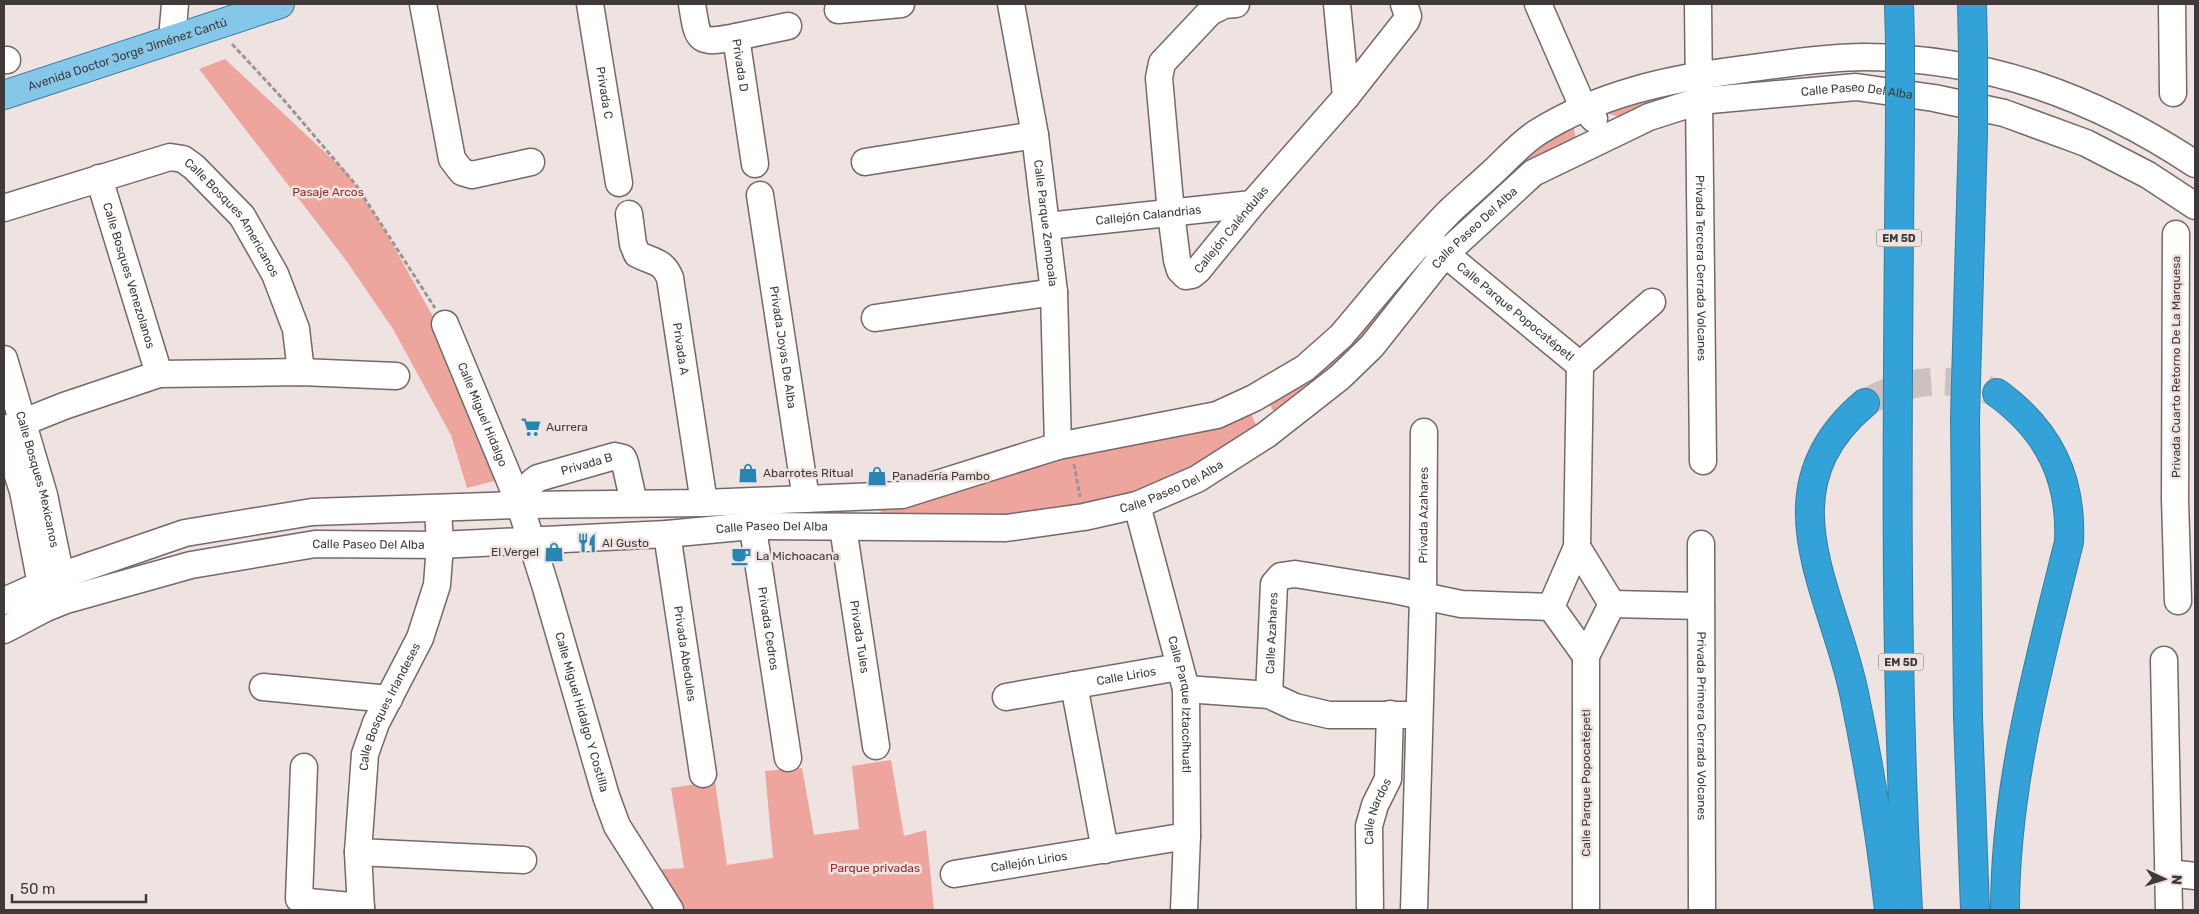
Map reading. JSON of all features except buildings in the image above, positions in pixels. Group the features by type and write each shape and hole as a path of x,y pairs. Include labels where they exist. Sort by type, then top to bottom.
{"highway":[{"name":"EM 5D","path":"1899,4 1899,562 1904,838 1908,910"},
{"path":"1972,4 1973,132 1965,419 1968,717 1975,910"},
{"path":"1997,394 2027,418 2050,449 2064,484 2070,523 2068,542 2038,665 2017,763 2009,832 2005,910"},
{"path":"1864,402 1839,427 1821,457 1812,484 1809,512 1818,573 1854,692 1881,839 1889,910"}],"main road":[{"name":"Avenida Doctor Jorge Jiménez Cantú","path":"4,95 280,4"}],"street":[{"path":"172,39 175,4"},
{"path":"423,4 452,159 462,172 472,175 531,162"},
{"name":"Privada C","path":"590,4 619,183"},
{"name":"Privada D","path":"692,4 696,32 702,39 712,41 736,37 755,164"},
{"name":"Calle Parque Zempoala","path":"1011,4 1035,135 1047,226 1054,292 1064,445"},
{"name":"Callejón Caléndulas","path":"1236,4 1224,5 1210,12 1162,63 1160,78 1171,213 1177,260 1180,270 1186,276 1192,275 1198,270 1252,204 1346,97 1406,21 1408,16 1404,4"},
{"path":"1336,4 1346,97"},
{"path":"1538,4 1583,107 1609,136"},
{"name":"Privada Tercera Cerrada Volcanes","path":"1698,4 1703,461"},
{"path":"2172,4 2173,93"},
{"path":"838,10 889,5"},
{"path":"736,37 788,26"},
{"name":"Calle Paseo Del Alba","path":"4,601 191,564 315,544 440,545 667,534 752,526 1006,528 1084,517 1137,504 1197,479 1266,435 1340,377 1372,346 1435,246 1450,211 1536,133 1583,107 1644,86 1698,75 1783,64 1863,57 1943,62 2016,77 2090,104 2173,149 2195,164"},
{"name":"Calle Paseo Del Alba","path":"4,630 53,592 185,533 312,512 520,505 704,503 902,495 1064,445 1217,415 1254,398 1305,368 1322,355 1435,246 1533,173 1649,117 1699,101 1856,87 1934,98 2004,113 2086,143 2148,175 2195,206"},
{"path":"1579,151 1583,107"},
{"path":"865,162 1035,135"},
{"name":"Calle Bosques Americanos","path":"4,208 170,157 183,159 242,216 275,274 296,330 301,372"},
{"name":"Calle Bosques Venezolanos","path":"99,178 159,374"},
{"name":"Privada Joyas De Alba","path":"760,195 806,500"},
{"name":"Callejón Calandrias","path":"1047,226 1252,204"},
{"name":"Privada A","path":"630,214 633,244 637,254 658,262 666,268 670,278 704,503"},
{"name":"Privada Cuarto Retorno De La Marquesa","path":"2176,234 2185,498 2178,601"},
{"name":"Calle Parque Popocatépetl","path":"1435,246 1580,364 1577,547 1551,607"},
{"path":"875,318 1054,292"},
{"path":"1580,364 1652,302"},
{"name":"Calle Miguel Hidalgo","path":"445,324 520,505"},
{"name":"Calle Bosques Mexicanos","path":"4,359 10,429 44,495 53,592"},
{"path":"10,429 159,374 301,372 396,376"},
{"path":"1254,398 1264,404 1269,412 1270,419 1266,435"},
{"name":"Privada Azahares","path":"1423,597 1424,432"},
{"name":"Privada B","path":"520,505 529,484 538,478 615,456 622,458 625,462 634,503"},
{"name":"Privada Cedros","path":"749,500 788,758"},
{"name":"Calle Parque Iztaccíhuatl","path":"1137,504 1183,678 1187,836 1184,910"},
{"name":"Calle Miguel Hidalgo Y Costilla","path":"520,505 606,796 617,826 670,910"},
{"name":"Calle Bosques Irlandeses","path":"361,908 358,852 365,754 376,723 420,638 437,585 440,545 438,508"},
{"name":"Privada Tules","path":"843,527 876,746"},
{"name":"Privada Abedules","path":"667,534 704,774"},
{"name":"Privada Primera Cerrada Volcanes","path":"1701,544 1702,910"},
{"path":"1577,547 1612,604 1701,606"},
{"name":"Calle Azahares","path":"1269,695 1274,584 1281,576 1294,574 1461,604 1551,607"},
{"path":"1414,910 1423,597"},
{"name":"Calle Parque Popocatépetl","path":"1586,910 1586,656 1612,604"},
{"path":"1551,607 1586,656"},
{"path":"2164,660 2170,910"},
{"path":"1183,678 1269,695 1295,707 1329,715 1419,715"},
{"name":"Calle Lirios","path":"1074,685 1183,678"},
{"path":"1006,697 1074,685 1105,850 1187,836"},
{"path":"263,688 389,699"},
{"name":"Calle Nardos","path":"1370,910 1369,826 1375,805 1388,779 1390,714"},
{"path":"304,766 299,899 309,902 361,908"},
{"path":"1375,805 1417,808"},
{"name":"Callejón Lirios","path":"954,874 1105,850"},
{"path":"358,852 523,860"},
{"path":"2169,873 2195,876"}],"path":[{"path":"215,25 283,99 356,185 445,324"},
{"path":"1064,445 1084,517"}],"green space":[{"name":"Pasaje Arcos","path":"225,59 347,173 385,231 436,322 498,480 467,488 451,435 393,329 345,259 199,69"},
{"path":"1688,82 1690,96 1623,118 1599,111"},
{"path":"1573,125 1577,144 1450,246 1440,235 1529,154"},
{"path":"1426,249 1437,259 1399,307 1278,418 1266,399"},
{"path":"1250,412 1259,431 1190,477 1090,513 882,523 880,502"},
{"name":"Parque privadas","path":"891,760 904,836 926,830 934,910 680,910 653,870 684,868 671,788 715,781 727,865 773,858 765,771 802,768 814,835 859,829 852,766"}],"tunnel":[{"path":"1865,403 1898,388 1930,382 1962,383 1997,393"}],"place":[{"name":"Aurrera","path":"531,427"},
{"name":"Abarrotes Ritual","path":"748,473"},
{"name":"Panadería Pambo","path":"877,476"},
{"name":"Al Gusto","path":"587,543"},
{"name":"El Vergel","path":"554,552"},
{"name":"La Michoacana","path":"741,556"}]}
